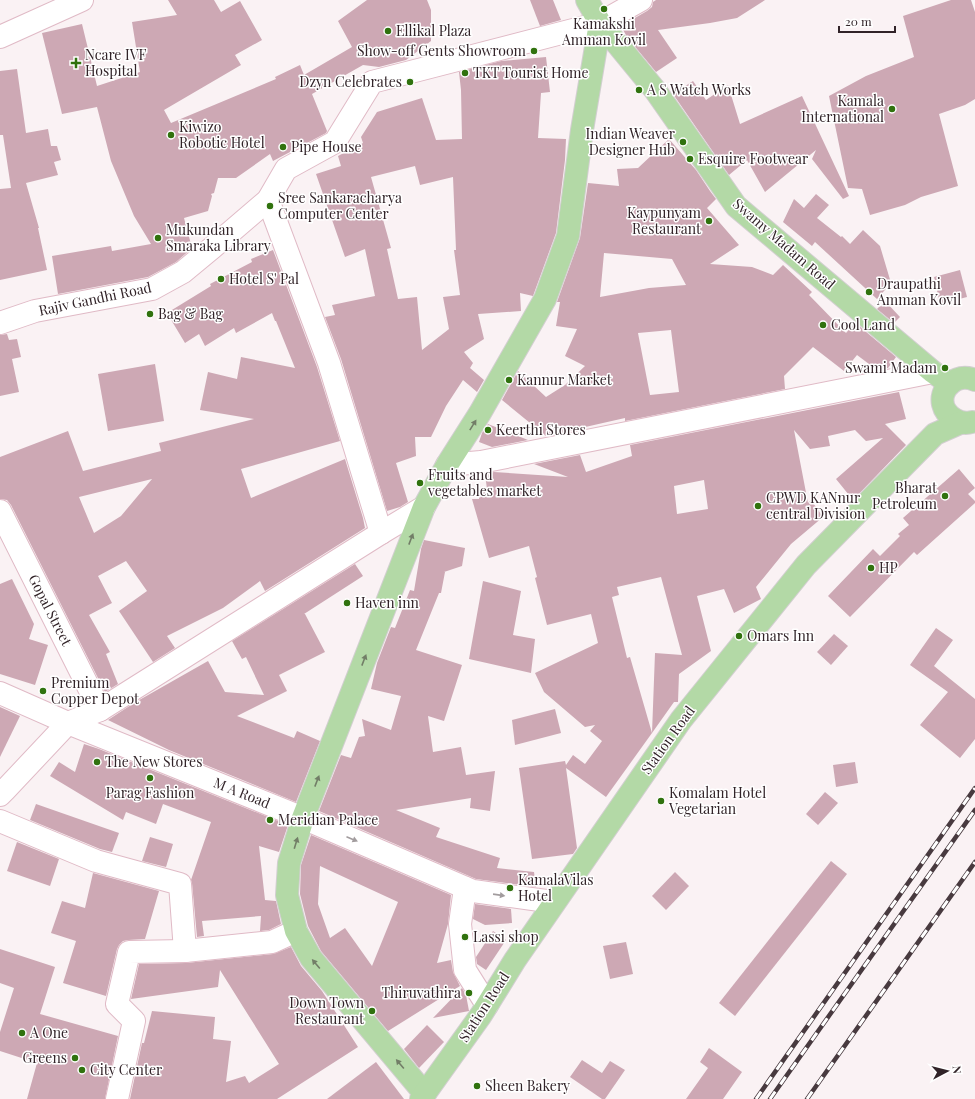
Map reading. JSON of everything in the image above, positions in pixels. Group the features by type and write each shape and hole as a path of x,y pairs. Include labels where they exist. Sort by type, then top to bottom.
{"main road":[{"name":"Swamy Madam Road","path":"587,0 600,23 655,90 736,206 941,378"},
{"path":"423,1096 311,958 296,931 287,895 289,863 303,818 424,507 447,465 480,413 545,299 568,236 582,130 600,23"},
{"path":"941,378 952,382 959,378 975,380"},
{"path":"941,378 944,394 944,408 948,415 968,422"},
{"path":"935,434 944,408"},
{"name":"Station Road","path":"423,1096 487,1005 514,960 681,720 801,571 935,434 968,422"}],"street":[{"name":"Rajiv Gandhi Road","path":"0,323 35,311 152,289 183,272 268,200 286,169 335,142 372,82 600,23 641,0"},
{"path":"0,37 79,1"},
{"path":"268,200 329,363 381,533"},
{"path":"447,465 481,462 941,378"},
{"path":"0,795 68,723 100,710 424,507"},
{"name":"Gopal Street","path":"0,511 100,710"},
{"name":"M A Road","path":"0,693 68,723 303,818 465,888 473,891 554,902"},
{"path":"0,821 96,861 180,884 185,951"},
{"path":"465,888 460,924 465,970 487,1005"},
{"path":"117,1099 134,1021 117,1004 129,952 185,951 272,942 296,931"}],"building":[{"path":"168,0 214,0 221,12 240,1 262,40 235,55 241,65 164,110 171,123 276,79 275,77 300,65 304,75 352,47 338,21 367,0 427,0 431,10 431,41 406,60 379,67 363,65 312,94 327,131 326,133 273,161 270,154 236,178 218,178 214,193 211,194 212,196 208,211 184,218 192,248 176,262 148,277 58,294 52,256 111,246 112,251 151,244 134,216 111,161 97,107 62,114 42,33 82,24 97,86 140,72 132,22 177,15"},
{"path":"530,0 553,0 561,20 540,26"},
{"path":"656,0 765,0 737,18 658,30 677,58 656,72 627,37 621,26 647,11 652,7 653,2"},
{"name":"Kamala International","path":"951,0 971,0 975,12 975,99 965,105 939,114 958,186 921,197 905,205 870,215 862,189 848,188 829,96 866,76 914,57 903,16"},
{"path":"546,57 550,92 541,93 538,138 566,139 565,160 556,233 533,296 520,293 521,311 478,314 484,339 464,352 473,363 470,368 484,380 477,392 463,380 446,406 431,437 415,437 416,456 396,463 408,502 400,507 387,511 341,359 325,317 335,315 332,305 375,296 365,249 345,257 316,174 341,166 338,156 363,143 361,137 377,112 422,98 436,140 462,139 459,72 501,61","holes":["415,166 420,185 453,177 456,250 454,250 460,295 443,297 449,329 422,350 417,297 398,299 387,249 391,248 371,177"]},
{"path":"17,69 26,133 48,129 51,146 57,146 61,160 54,162 58,175 26,183 39,228 47,270 0,280 0,189 11,188 3,135 0,135 0,71"},
{"path":"693,81 706,100 728,85 740,124 802,96 849,196 843,199 812,159 816,150 765,192 747,160 729,175 673,94"},
{"path":"669,139 696,170 716,199 707,208 739,245 710,264 752,267 773,275 783,265 812,292 809,295 846,333 853,325 857,328 859,326 896,357 888,368 877,370 857,355 844,371 813,347 784,376 785,389 625,421 625,418 546,436 502,400 518,371 546,397 565,385 585,366 565,356 577,329 556,326 560,302 557,302 580,238 588,183 619,186 617,169 638,168","holes":["604,253 672,259 686,285 649,288 600,297","671,330 679,392 650,395 638,333"]},
{"path":"816,194 829,205 817,218 841,237 842,236 850,244 863,230 880,246 891,283 877,299 815,242 812,246 783,222 794,199 804,208"},
{"path":"273,250 317,367 340,441 241,469 251,498 345,459 365,528 265,591 260,581 223,608 167,636 175,648 153,662 119,611 147,591 126,561 98,576 112,603 89,615 110,652 106,654 118,684 105,692 11,505 7,500 0,499 0,457 68,431 83,471 161,451 159,443 254,419 200,410 208,372 237,379 241,357 295,368 272,313 236,333 234,328 205,346 199,334 185,343 167,313 211,286 210,284 252,262 251,259","holes":["152,479 121,516 94,533 79,497"]},
{"path":"960,270 967,297 940,304 934,277"},
{"path":"885,301 900,317 894,323 877,309"},
{"path":"7,334 9,340 17,339 21,357 12,359 19,392 0,396 0,335"},
{"path":"155,364 164,421 108,431 98,374"},
{"path":"899,392 906,419 885,424 906,445 853,500 836,479 883,438 866,441 855,430 828,436 830,446 810,449 794,430 808,503 811,500 823,517 791,544 756,587 761,599 734,613 724,589 697,596 711,651 679,674 678,702 674,702 652,733 606,797 566,768 577,848 573,854 532,859 519,768 565,761 566,765 573,755 585,764 602,741 590,731 595,725 585,727 544,692 535,673 598,643 591,614 547,625 535,578 537,577 529,546 489,558 472,499 479,499 479,489 487,489 485,474 494,472 568,477 534,464 580,455 586,472 632,456 630,445","holes":["704,480 708,509 677,514 674,486","661,577 682,655 655,653 652,733 630,657 627,658 612,597 619,595 617,587"]},
{"path":"488,424 528,440 492,447 479,442 482,433"},
{"path":"959,469 975,488 968,494 975,501 975,503 917,555 914,552 850,617 828,596 873,549 880,556 900,536 898,534 909,525 903,518"},
{"path":"424,540 465,548 462,566 444,572 441,593 439,593 416,650 462,665 444,721 428,716 433,752 461,747 466,775 495,771 490,811 470,808 471,798 396,810 440,828 436,837 500,858 497,868 534,872 536,887 476,879 319,811 341,755 351,758 359,737 365,736 362,719 391,730 401,696 371,689 377,663 391,627 395,628 410,590 414,591 421,549"},
{"path":"355,564 363,576 304,614 325,652 279,675 287,691 237,716 294,738 297,731 320,741 296,802 169,750 108,720 134,703 208,661 225,692 264,695 246,657 242,659 232,641"},
{"path":"12,579 34,624 29,639 48,645 35,685 0,674 0,584"},
{"path":"483,581 521,591 513,635 535,639 531,673 469,659"},
{"path":"936,628 953,640 934,666 975,699 975,739 960,758 920,725 948,692 910,665"},
{"path":"834,634 848,646 831,665 817,652"},
{"path":"0,707 20,716 0,757"},
{"path":"555,709 561,733 515,745 512,720"},
{"path":"84,744 288,825 279,852 259,846 265,900 276,901 281,924 269,930 260,931 261,916 202,921 204,936 197,937 191,880 211,822 163,804 156,824 126,812 123,820 50,776 59,762 75,772"},
{"path":"855,762 858,783 836,787 833,765"},
{"path":"825,792 838,803 818,825 806,814"},
{"path":"36,804 119,833 112,852 100,849 30,820"},
{"path":"311,835 451,895 448,924 437,963 451,960 453,972 460,986 388,1031 321,951 308,926 300,894 301,865","holes":["320,866 398,902 372,966 345,928 330,938 318,904"]},
{"path":"150,837 173,844 166,867 142,861"},
{"path":"17,842 59,859 50,886 7,871"},
{"path":"831,861 847,874 735,1016 719,1003"},
{"path":"675,872 689,886 666,910 652,896"},
{"path":"93,873 159,891 145,939 123,941 119,945 106,996 63,983 76,941 51,933 62,901 85,908"},
{"path":"475,904 511,909 512,923 485,925 473,919"},
{"path":"493,931 506,940 486,970 477,964 476,957"},
{"path":"626,942 633,974 610,979 603,946"},
{"path":"291,947 301,966 322,991 358,1047 277,1099 130,1099 142,1043 144,1043 152,1011 215,1017 213,1039 231,1041 226,1082 245,1076 249,1083 279,1064 220,970 218,987 131,999 139,964 186,963 273,954"},
{"path":"0,949 55,967 40,1014 118,1036 105,1099 27,1099 37,1063 0,1051 0,1032 14,988 0,983"},
{"path":"462,988 466,995 469,1011 433,1018"},
{"path":"427,1025 444,1042 419,1068 404,1049"},
{"path":"709,1048 742,1072 723,1099 686,1099 708,1068 700,1062"},
{"path":"582,1060 602,1073 610,1061 625,1070 605,1099 602,1099 570,1077"},
{"path":"376,1062 404,1099 327,1099"}],"railway":[{"path":"756,1099 975,788"},
{"path":"770,1099 975,810"},
{"path":"807,1099 975,862"}],"place":[{"name":"Kamakshi Amman Kovil","path":"604,9"},
{"name":"Ellikal Plaza","path":"388,31"},
{"name":"Show-off Gents Showroom","path":"534,51"},
{"name":"Ncare IVF Hospital","path":"76,63"},
{"name":"TKT Tourist Home","path":"465,73"},
{"name":"Dzyn Celebrates","path":"410,82"},
{"name":"A S Watch Works","path":"639,90"},
{"name":"Kamala International","path":"892,109"},
{"name":"Kiwizo Robotic Hotel","path":"171,135"},
{"name":"Indian Weaver Designer Hub","path":"683,142"},
{"name":"Pipe House","path":"283,147"},
{"name":"Esquire Footwear","path":"690,159"},
{"name":"Sree Sankaracharya Computer Center","path":"270,206"},
{"name":"Kaypunyam Restaurant","path":"709,221"},
{"name":"Mukundan Smaraka Library","path":"158,238"},
{"name":"Hotel S' Pal","path":"221,279"},
{"name":"Draupathi Amman Kovil","path":"869,292"},
{"name":"Bag & Bag","path":"150,314"},
{"name":"Cool Land","path":"823,325"},
{"name":"Swami Madam","path":"945,368"},
{"name":"Kannur Market","path":"509,380"},
{"name":"Keerthi Stores","path":"488,430"},
{"name":"Fruits and vegetables market","path":"420,483"},
{"name":"Bharat Petroleum","path":"945,496"},
{"name":"CPWD KANnur central Division","path":"758,506"},
{"name":"HP","path":"871,568"},
{"name":"Haven inn","path":"347,603"},
{"name":"Omars Inn","path":"739,636"},
{"name":"Premium Copper Depot","path":"43,691"},
{"name":"The New Stores","path":"97,762"},
{"name":"Parag Fashion","path":"150,778"},
{"name":"Komalam Hotel Vegetarian","path":"661,801"},
{"name":"Meridian Palace","path":"270,820"},
{"name":"KamalaVilas Hotel","path":"510,888"},
{"name":"Lassi shop","path":"465,937"},
{"name":"Thiruvathira","path":"469,993"},
{"name":"Down Town Restaurant","path":"372,1011"},
{"name":"A One","path":"22,1033"},
{"name":"Greens","path":"75,1058"},
{"name":"City Center","path":"82,1070"},
{"name":"Sheen Bakery","path":"477,1086"}]}
